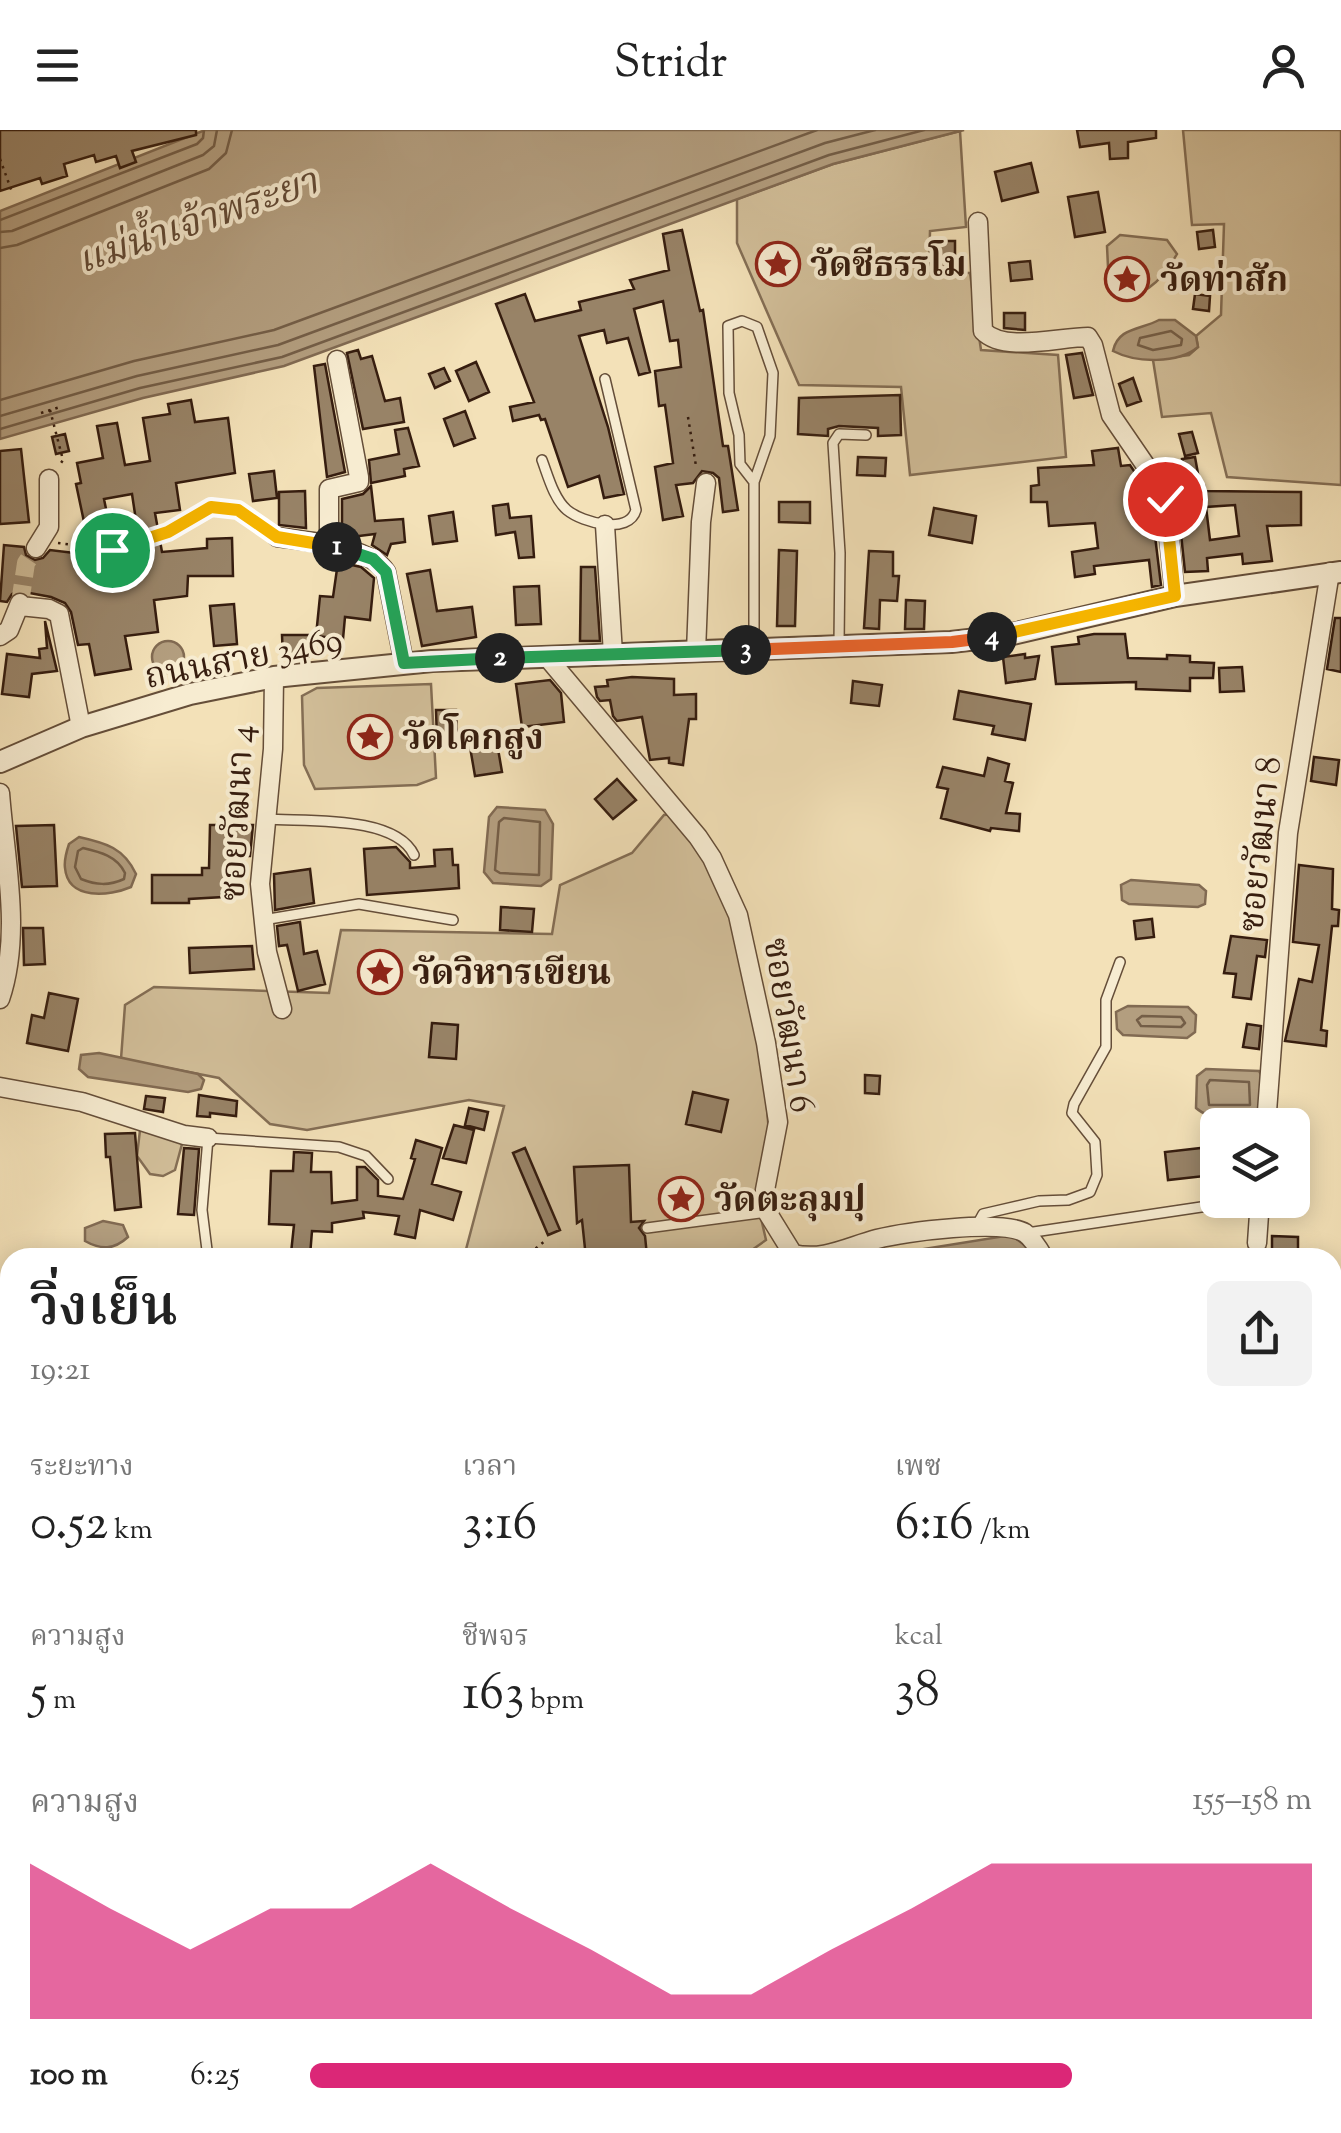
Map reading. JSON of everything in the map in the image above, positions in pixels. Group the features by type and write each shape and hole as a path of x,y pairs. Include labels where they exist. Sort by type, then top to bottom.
{"street":[{"path":"978,222 984,331 991,340 1006,343 1088,337 1111,416 1165,499 1175,596"},
{"path":"330,545 329,490 359,482 338,360"},
{"path":"39,544 48,527 49,479"},
{"path":"696,652 706,483"},
{"path":"605,524 613,654"},
{"path":"277,537 330,545 381,564 386,572 404,663"},
{"name":"ถนนสาย 3469","path":"0,762 81,727 190,694 274,677 404,663 952,642 1004,636 1175,596 1335,572"},
{"name":"ซอยวัฒนา 8","path":"1267,1108 1288,833 1335,572"},
{"path":"0,636 9,630 20,605 59,614 81,727"},
{"name":"ซอยวัฒนา 6","path":"547,656 698,838 712,858 738,915 766,1043 778,1122 765,1190 767,1212"},
{"name":"ซอยวัฒนา 4","path":"274,677 273,749 260,884 263,920 282,1009"},
{"path":"0,793 12,940 9,972 0,999"},
{"path":"0,1087 82,1102 184,1135 208,1138"},
{"path":"767,1212 789,1248"},
{"path":"1257,1243 1259,1218"},
{"path":"850,1248 878,1239 976,1228 1024,1233 1036,1248"}],"lane":[{"path":"754,482 740,464 730,394 728,326 742,321 757,326 773,374 770,436 754,482 754,650"},
{"path":"542,460 556,495 568,511 605,524 628,523 636,510 605,379"},
{"path":"839,647 840,552 833,443 840,434 866,435"},
{"path":"178,523 211,507 238,510 277,537"},
{"path":"267,819 371,826 394,833 410,845 414,855"},
{"path":"263,920 359,904 453,920"},
{"path":"976,1228 983,1214 1039,1201 1068,1200 1090,1192 1096,1175 1096,1142 1072,1113 1106,1047 1106,1000 1120,962"},
{"path":"207,1248 202,1210 208,1138 340,1147 366,1156 388,1180"},
{"path":"1024,1233 1200,1207"},
{"path":"647,1228 767,1212"}],"path":[{"path":"0,159 12,192"},
{"path":"41,413 60,408"},
{"path":"49,479 63,460 50,410"},
{"path":"39,544 112,550 168,532 178,523"},
{"path":"536,1248 546,1240"}],"shaded area":[{"path":"1183,130 1341,130 1341,485 1227,477 1211,413 1162,417 1153,360 1189,355 1198,347 1196,336 1221,315 1224,224 1192,225"},
{"path":"960,131 966,227 930,231 929,272 970,273 981,350 1058,355 1066,457 910,475 901,387 799,385 737,243 737,199 833,164"},
{"path":"1120,235 1167,240 1177,254 1157,281 1139,293 1119,294 1109,288 1107,246"},
{"path":"431,684 436,778 417,785 315,789 304,765 302,696 317,688"},
{"path":"674,814 706,859 734,923 763,1051 769,1135 758,1205 766,1240 755,1248 466,1248 504,1106 469,1100 307,1130 270,1124 219,1078 121,1059 125,1005 154,987 329,993 341,930 552,934 560,885 632,853 664,815"},
{"path":"148,1128 178,1138 182,1144 175,1170 163,1176 150,1174 137,1156 140,1130"}],"water":[{"name":"แม่น้ำเจ้าพระยา","path":"205,130 964,130 833,164 284,366 143,398 0,439 0,211"},
{"path":"1159,320 1175,320 1196,336 1198,347 1190,353 1157,360 1113,351 1125,333"},
{"path":"168,641 179,646 184,657 179,668 168,673 157,668 152,657 157,646"},
{"path":"497,807 545,810 553,824 551,879 541,886 493,883 484,872 489,817"},
{"path":"79,837 120,852 136,874 131,887 102,894 74,886 68,879 65,862 69,844"},
{"path":"1131,880 1199,885 1206,891 1205,904 1129,904 1122,900 1121,885"},
{"path":"1128,1006 1188,1007 1196,1015 1195,1032 1187,1038 1123,1035 1117,1029 1116,1012"},
{"path":"99,1053 198,1074 204,1080 201,1089 188,1092 88,1077 79,1069 81,1055"},
{"path":"1206,1069 1259,1071 1260,1108 1200,1111 1196,1108 1197,1076"},
{"path":"103,1221 123,1225 128,1237 107,1247 85,1241 85,1228"},
{"path":"1011,1235 1029,1248 930,1248"}],"building":[{"path":"0,130 196,130 196,135 132,151 136,162 120,168 116,156 96,162 94,155 64,164 67,176 42,184 40,178 0,191"},
{"path":"1077,130 1156,130 1156,138 1128,142 1128,158 1110,159 1109,143 1080,147"},
{"path":"1031,163 1038,192 1002,201 995,172"},
{"path":"1098,192 1105,232 1075,237 1068,197"},
{"path":"682,230 700,311 703,310 723,446 728,446 738,510 723,512 719,478 702,471 693,483 676,485 683,516 663,520 655,467 673,463 665,405 659,406 655,371 681,367 678,340 670,341 663,301 634,309 650,372 639,375 628,338 607,343 604,330 579,336 624,494 604,498 599,476 568,487 545,419 541,420 539,415 513,421 510,407 534,402 496,304 525,294 535,321 581,310 579,302 634,289 630,280 669,270 663,234"},
{"path":"1213,230 1215,247 1199,249 1197,232"},
{"path":"934,241 955,241 955,268 934,268"},
{"path":"1030,261 1032,279 1011,281 1009,263"},
{"path":"1195,294 1210,296 1209,311 1193,309"},
{"path":"1004,313 1025,313 1025,330 1004,328"},
{"path":"358,350 361,359 372,356 385,401 400,398 404,422 363,429 347,353"},
{"path":"1082,353 1093,395 1074,398 1066,355"},
{"path":"476,362 489,392 469,401 456,371"},
{"path":"325,364 345,472 327,477 314,366"},
{"path":"444,368 450,381 435,388 429,374"},
{"path":"1133,378 1141,401 1127,406 1119,384"},
{"path":"900,395 901,435 878,436 878,428 839,426 828,429 828,436 798,434 799,398"},
{"path":"191,400 195,422 228,418 235,473 176,483 180,510 155,513 162,552 207,548 207,539 232,538 233,576 188,576 187,596 154,600 158,632 125,636 131,669 95,675 89,644 78,645 71,612 65,603 19,591 7,602 0,601 4,545 24,547 26,555 35,560 50,550 91,555 76,484 81,483 77,463 103,458 97,426 117,423 125,465 150,461 143,418 170,414 168,404","holes":["132,494 140,547 115,553 104,499"]},
{"path":"465,411 475,438 454,446 444,419"},
{"path":"408,428 419,466 404,469 405,476 371,483 369,460 399,454 395,430"},
{"path":"1192,432 1198,453 1185,456 1179,434"},
{"path":"65,434 69,451 56,454 52,437"},
{"path":"1118,448 1121,466 1130,465 1150,495 1161,585 1152,587 1149,560 1094,566 1095,574 1075,577 1072,552 1098,548 1095,523 1049,526 1047,502 1031,502 1031,486 1039,485 1038,468 1094,465 1092,451"},
{"path":"21,449 29,522 0,524 0,451"},
{"path":"858,457 886,458 885,476 857,475"},
{"path":"1195,457 1200,485 1204,485 1205,491 1301,492 1301,525 1267,526 1272,561 1243,564 1242,554 1207,558 1208,571 1185,572 1179,515 1184,514 1181,487 1186,486 1182,459","holes":["1235,505 1239,536 1210,540 1206,507"]},
{"path":"274,471 277,498 253,501 249,474"},
{"path":"371,486 375,521 403,519 405,542 391,544 387,555 372,545 375,534 342,535 342,499 363,494"},
{"path":"305,491 306,528 279,525 279,492"},
{"path":"779,502 810,502 810,523 779,522"},
{"path":"508,504 510,518 531,516 534,557 519,558 515,532 496,535 493,506"},
{"path":"934,508 976,516 972,543 929,535"},
{"path":"453,512 457,541 433,544 429,516"},
{"path":"779,550 797,551 795,626 777,626"},
{"path":"869,551 893,552 893,576 899,576 897,601 880,600 879,629 864,628"},
{"path":"338,562 361,567 374,578 370,620 345,617 343,639 316,636 320,596 333,597"},
{"path":"581,567 595,567 600,641 580,641"},
{"path":"430,570 437,611 472,607 476,637 422,646 407,574"},
{"path":"539,586 541,624 516,625 514,587"},
{"path":"906,600 925,601 924,629 905,629"},
{"path":"234,604 237,644 214,646 210,606"},
{"path":"1335,618 1341,618 1341,672 1327,669"},
{"path":"45,621 57,671 32,674 29,697 2,694 7,654 40,658 39,649 47,648"},
{"path":"1125,634 1128,658 1190,656 1190,662 1214,663 1213,678 1190,678 1190,691 1136,689 1136,682 1056,684 1052,647 1079,644 1078,637"},
{"path":"282,635 309,635 309,658 283,659"},
{"path":"1025,654 1025,658 1039,656 1035,679 1006,683 1003,657"},
{"path":"1242,667 1244,691 1220,692 1219,668"},
{"path":"674,679 674,695 696,694 696,719 689,719 683,765 669,763 669,758 650,760 642,717 617,721 610,700 600,701 597,697 595,687 608,686 607,680"},
{"path":"550,680 561,693 564,722 522,727 516,684"},
{"path":"853,681 882,685 879,706 851,703"},
{"path":"959,691 1031,704 1025,740 992,734 994,726 954,719"},
{"path":"436,710 456,710 457,739 437,740"},
{"path":"497,743 502,772 475,776 470,747"},
{"path":"1314,757 1339,760 1336,785 1311,781"},
{"path":"988,758 1009,764 1005,781 1013,783 1006,813 1020,814 1019,831 990,831 941,818 948,789 937,787 943,767 984,776"},
{"path":"617,779 636,800 613,819 595,799"},
{"path":"54,825 57,886 22,887 16,826"},
{"path":"210,825 253,825 250,856 239,856 241,896 152,903 152,875 202,875 202,868 209,868"},
{"path":"396,847 410,862 410,868 435,866 434,850 452,849 453,865 458,865 459,888 367,895 364,849"},
{"path":"1299,865 1333,869 1332,909 1339,910 1338,926 1332,926 1321,1030 1327,1031 1326,1046 1285,1041 1299,979 1312,982 1319,945 1293,942"},
{"path":"310,869 314,903 275,910 274,874"},
{"path":"501,907 534,909 532,932 500,930"},
{"path":"1152,919 1154,937 1136,939 1134,921"},
{"path":"300,922 304,954 317,951 325,984 298,991 287,945 279,946 277,926"},
{"path":"23,928 43,928 45,964 24,965"},
{"path":"1231,936 1267,940 1265,957 1257,956 1251,999 1233,997 1236,974 1224,973"},
{"path":"252,946 254,969 190,973 189,948"},
{"path":"49,993 78,999 68,1051 27,1043 32,1015 44,1018"},
{"path":"432,1023 458,1025 456,1059 429,1057"},
{"path":"1247,1024 1261,1026 1259,1049 1243,1047"},
{"path":"865,1075 880,1076 879,1094 865,1093"},
{"path":"693,1092 728,1100 721,1132 686,1124"},
{"path":"199,1095 237,1101 236,1116 197,1116"},
{"path":"146,1096 165,1098 163,1112 144,1109"},
{"path":"469,1108 488,1112 484,1130 465,1125"},
{"path":"454,1125 474,1130 466,1163 443,1158"},
{"path":"135,1133 141,1207 115,1210 105,1134"},
{"path":"416,1140 442,1148 432,1184 461,1192 453,1220 420,1210 415,1238 395,1234 399,1216 363,1212 364,1218 332,1223 332,1232 312,1231 311,1248 292,1248 294,1225 269,1224 271,1171 293,1171 294,1152 312,1153 311,1172 331,1172 332,1203 357,1200 357,1167 365,1167 378,1180 378,1196 403,1199 415,1159 411,1158"},
{"path":"184,1148 199,1149 194,1215 178,1214"},
{"path":"525,1148 560,1230 548,1235 513,1153"},
{"path":"1200,1148 1200,1177 1168,1180 1165,1152"},
{"path":"629,1165 631,1222 644,1221 639,1228 646,1248 585,1248 582,1220 577,1223 574,1167"},
{"path":"1272,1236 1298,1237 1298,1248 1272,1248"}],"tunnel":[{"path":"20,603 26,563 36,548"}],"place":[{"name":"วัดชีธรรโม","path":"778,264"},
{"name":"วัดท่าสัก","path":"1127,279"},
{"name":"วัดโคกสูง","path":"370,737"},
{"name":"วัดวิหารเขียน","path":"380,972"},
{"name":"วัดตะลุมปุ","path":"681,1199"}],"route":[{"path":"112,550 168,532 211,507 238,510 277,537 330,545 373,559 386,572 404,663 952,642 1004,636 1175,596 1165,499"}]}
